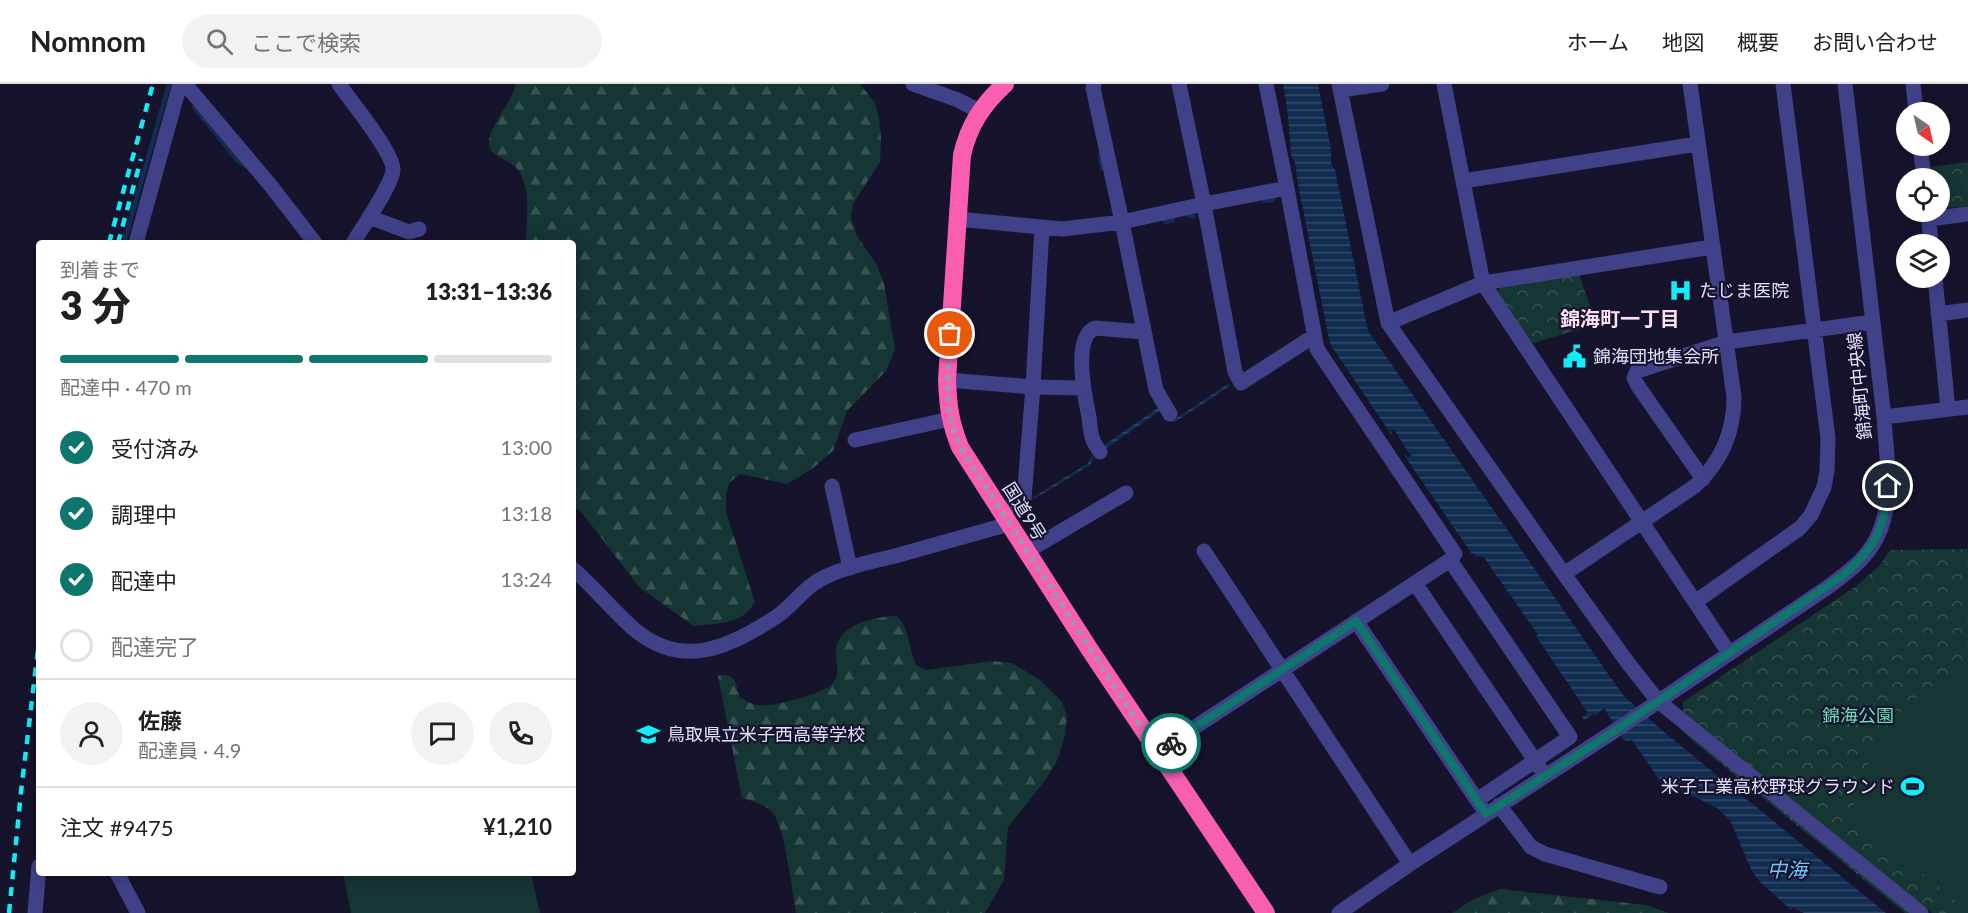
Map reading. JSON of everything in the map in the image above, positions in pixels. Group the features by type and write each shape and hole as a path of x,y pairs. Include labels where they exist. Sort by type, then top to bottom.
{"highway":[{"name":"国道9号","path":"1005,84 979,111 966,137 962,155 947,380 950,419 960,447 1026,552 1266,913"}],"street":[{"path":"137,240 180,84"},
{"path":"185,84 271,186 313,240"},
{"path":"339,84 391,158 393,170 355,240"},
{"path":"913,84 958,100 979,111"},
{"path":"1094,84 1156,390 1170,414"},
{"path":"1179,84 1235,372 1241,383 1314,336"},
{"path":"1157,752 1416,583 1450,560 1455,554 1317,349 1266,84"},
{"path":"1382,84 1340,87 1388,323 1628,663 1652,706 1921,913"},
{"path":"1444,84 1483,284 1729,652"},
{"path":"1564,574 1703,479 1720,456 1730,432 1734,396 1690,84"},
{"path":"1695,602 1800,528 1819,500 1827,471 1828,438 1784,84"},
{"name":"錦海町中央線","path":"1339,913 1652,706 1842,576 1872,546 1884,519 1887,502 1884,417 1845,84"},
{"path":"1913,84 1915,102"},
{"path":"1463,181 1697,144"},
{"path":"957,219 1062,230 1122,222 1287,188"},
{"path":"1950,214 1968,214"},
{"path":"369,217 409,232 419,229"},
{"path":"576,572 634,629 673,650 692,653 719,647 740,638 778,616 820,579 1005,518 1024,498 1042,227"},
{"path":"1388,323 1483,284 1712,247"},
{"path":"1936,288 1948,409"},
{"path":"1938,314 1968,310"},
{"path":"1703,479 1634,378 1635,374 1642,369 1727,342 1872,322"},
{"path":"1100,452 1093,441 1083,388 1081,364 1085,339 1090,330 1095,328 1144,332"},
{"path":"947,380 1033,387 1083,388"},
{"path":"1884,417 1968,407"},
{"path":"855,440 950,419"},
{"path":"832,486 850,568"},
{"path":"1026,552 1126,493"},
{"path":"1204,551 1410,864"},
{"path":"1450,560 1570,736 1477,800"},
{"path":"1416,583 1544,776"},
{"path":"1356,621 1477,800 1493,810 1531,847 1545,854 1660,887"},
{"path":"35,913 38,876"},
{"path":"119,876 138,913"}],"green space":[{"path":"516,84 860,84 875,103 881,139 880,162 853,204 851,217 857,236 877,265 884,283 895,350 886,371 847,411 833,451 813,468 787,484 740,474 729,483 726,512 755,602 744,615 729,622 694,626 640,588 576,508 576,240 526,240 527,195 522,178 515,166 493,152 489,143 493,129"},
{"path":"1968,162 1968,206 1950,208 1950,168 1929,167"},
{"path":"1579,274 1596,324 1530,344 1497,294 1501,286"},
{"name":"錦海公園","path":"1968,549 1968,913 1932,913 1683,712 1683,702 1859,584 1880,565 1890,550"},
{"path":"896,616 904,626 917,666 927,670 992,661 1012,663 1040,680 1062,702 1067,715 1065,736 1056,763 1008,827 1004,880 985,913 796,913 784,844 777,819 766,807 742,798 718,676 731,677 736,684 740,698 757,705 808,696 827,688 835,680 837,644 848,629 877,618"},
{"name":"米子工業高校野球グラウンド","path":"1968,672 1968,910 1851,816 1865,769 1890,726 1905,708 1924,692 1945,680"},
{"path":"1671,720 1912,913 1905,913 1694,742"},
{"path":"344,876 532,876 540,913 351,913"},
{"path":"1500,889 1646,905 1669,913 1452,913 1472,900"}],"water":[{"name":"中海","path":"1283,84 1318,84 1331,150 1331,163 1335,170 1368,331 1618,688 1664,732 1886,913 1804,913 1793,907 1791,910 1758,880 1730,820 1717,808 1659,779 1632,740 1624,740 1604,708 1595,716 1594,714 1584,720 1582,717 1588,713 1536,636 1538,635 1536,632 1483,556 1476,557 1474,553 1472,554 1404,455 1409,457 1412,455 1394,429 1391,431 1393,437 1330,344 1295,163 1291,154"},
{"path":"1228,384 1230,386 1175,422 1165,420 1160,411 1105,449 1103,446 1159,407 1175,419"},
{"path":"1092,456 1094,458 1090,465 1034,499 1032,498 1087,464"}],"waterway":[{"path":"125,240 169,84"},
{"path":"194,107 238,161 246,166"},
{"path":"1100,155 1102,168"},
{"path":"1264,201 1273,200"},
{"path":"1165,222 1173,220"}],"railway":[{"path":"110,240 153,84"},
{"path":"119,240 141,159"},
{"path":"9,913 36,666"}],"way so far":[{"path":"950,334 947,380 948,411 952,429 960,447 1157,752 1171,743"}],"place":[{"name":"たじま医院","path":"1681,290"},
{"name":"錦海団地集会所","path":"1575,356"},
{"name":"鳥取県立米子西高等学校","path":"649,734"},
{"name":"米子工業高校野球グラウンド","path":"1913,786"}],"district":[{"name":"錦海町一丁目","path":"1620,318"}],"route":[{"path":"1171,743 1356,621 1486,814 1616,730 1842,576 1872,546 1884,519 1888,486"}]}
